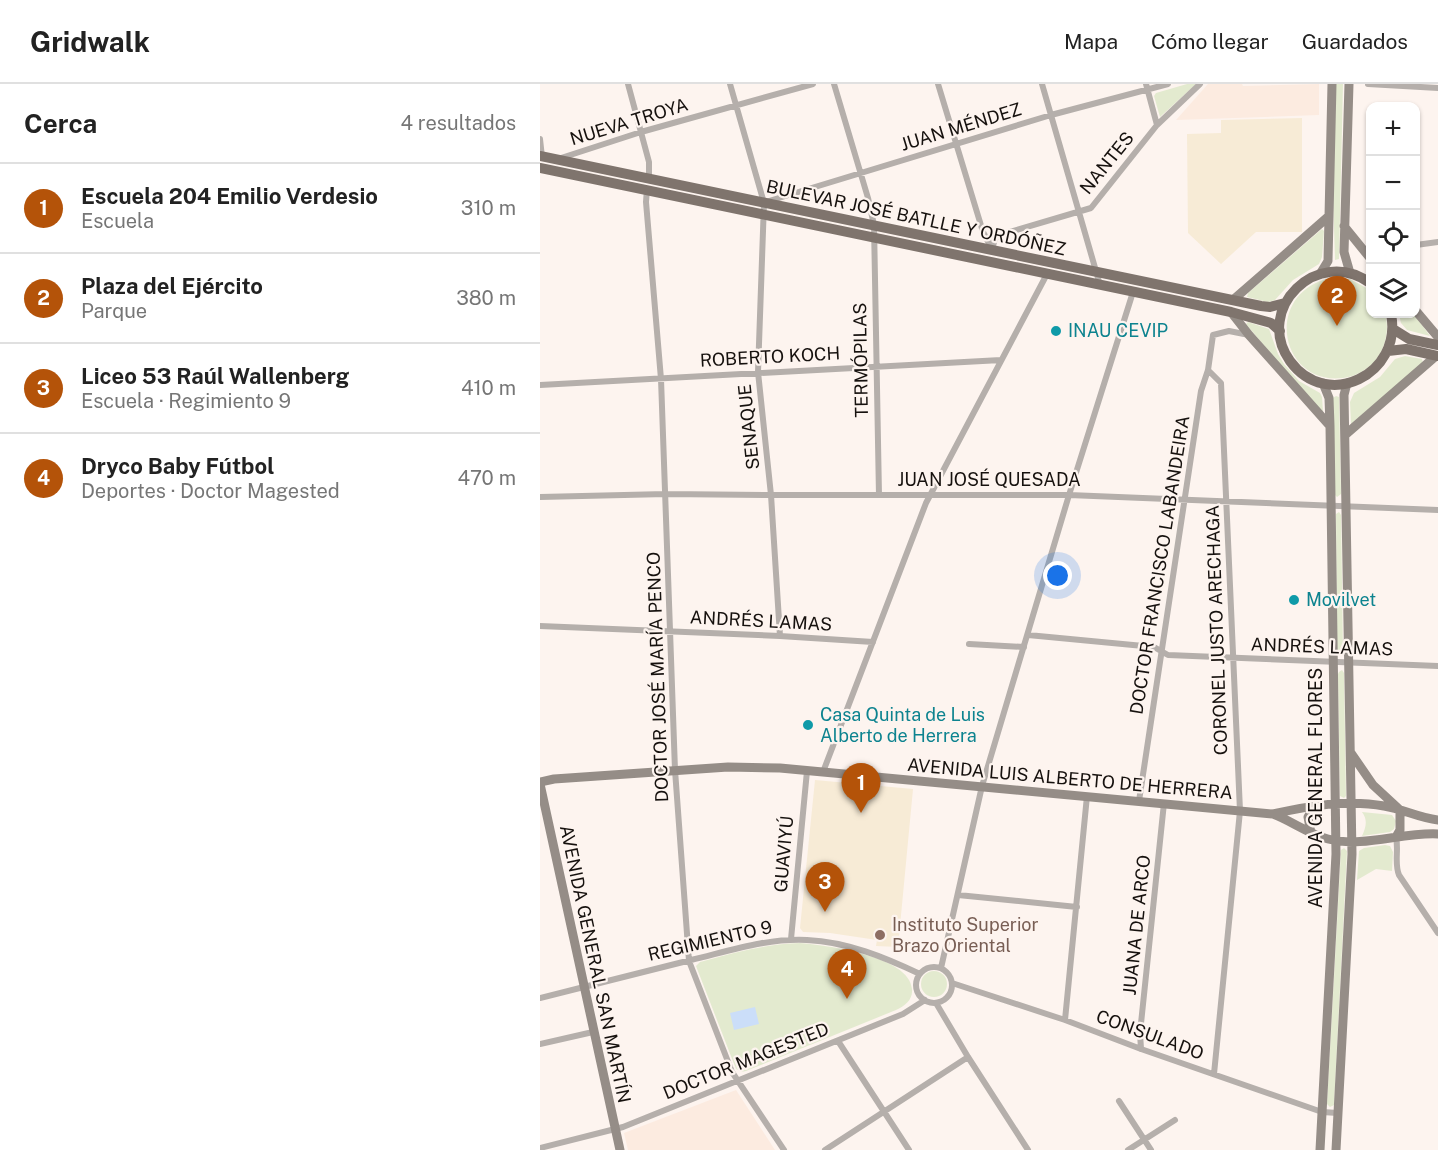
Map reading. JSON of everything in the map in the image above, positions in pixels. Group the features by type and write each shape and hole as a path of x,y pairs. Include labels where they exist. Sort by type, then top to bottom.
{"main road":[{"path":"1320,273 1328,261 1332,84"},
{"path":"1349,84 1344,252 1350,273"},
{"name":"BULEVAR JOSÉ BATLLE Y ORDÓÑEZ","path":"541,157 1233,300 1270,307 1286,303"},
{"name":"BULEVAR JOSÉ BATLLE Y ORDÓÑEZ","path":"540,168 1231,312 1264,320 1275,325 1280,331"},
{"path":"1233,300 1329,216"},
{"path":"1344,226 1366,250"},
{"path":"1366,281 1340,271 1320,273 1300,285 1286,303 1281,316 1280,331 1283,347 1295,367 1308,377 1323,383 1347,383 1362,378 1375,370 1388,351 1393,329 1392,318"},
{"path":"1231,312 1330,426"},
{"path":"1420,316 1438,337"},
{"path":"1393,329 1438,352"},
{"path":"1388,351 1438,352"},
{"path":"1345,435 1438,352"},
{"name":"AVENIDA GENERAL FLORES","path":"1320,1150 1336,841 1330,426 1329,398 1323,383"},
{"name":"AVENIDA GENERAL FLORES","path":"1335,1150 1352,841 1344,395 1347,383"},
{"name":"AVENIDA LUIS ALBERTO DE HERRERA","path":"1350,751 1369,780 1400,810"},
{"name":"AVENIDA LUIS ALBERTO DE HERRERA","path":"540,783 554,779 755,767 1273,814 1316,806 1369,804 1438,820"},
{"name":"AVENIDA GENERAL SAN MARTÍN","path":"540,783 620,1150"},
{"path":"1311,833 1308,817 1316,806"},
{"path":"1396,837 1400,830 1400,810"},
{"name":"AVENIDA LUIS ALBERTO DE HERRERA","path":"1273,814 1311,833 1336,841 1438,834"}],"street":[{"name":"DOCTOR JOSÉ MARÍA PENCO","path":"628,84 649,162 646,201 661,379 675,770 689,961 732,1072 784,1150"},
{"name":"SENAQUE","path":"730,84 764,203 758,372 771,495 780,636"},
{"name":"NUEVA TROYA","path":"558,160 575,152 641,132 813,84"},
{"name":"TERMÓPILAS","path":"834,84 874,225 879,495"},
{"path":"938,84 983,232 992,250"},
{"path":"1042,84 1100,285"},
{"name":"JUAN MÉNDEZ","path":"764,203 1051,115 1147,87 1168,84"},
{"name":"NANTES","path":"992,250 995,238 999,236 1091,208 1157,125 1200,84"},
{"path":"1368,84 1438,88"},
{"path":"1147,87 1157,125"},
{"path":"540,139 541,157"},
{"path":"1420,244 1438,242"},
{"path":"823,772 931,495 1047,274"},
{"path":"941,968 982,786 1069,495 1133,292"},
{"name":"DOCTOR FRANCISCO LABANDEIRA","path":"1139,801 1202,391 1208,370 1213,335 1229,331 1249,335"},
{"name":"ROBERTO KOCH","path":"540,385 1002,360"},
{"name":"CORONEL JUSTO ARECHAGA","path":"1208,370 1221,382 1240,811 1214,1074"},
{"name":"JUAN JOSÉ QUESADA","path":"540,497 666,494 1069,495 1438,510"},
{"name":"ANDRÉS LAMAS","path":"540,626 873,642"},
{"name":"ANDRÉS LAMAS","path":"1028,635 1154,647 1168,655 1438,666"},
{"path":"969,645 1024,647"},
{"name":"GUAVIYÚ","path":"791,939 807,771"},
{"path":"1065,1020 1087,796"},
{"name":"JUANA DE ARCO","path":"1141,1049 1140,1033 1164,803"},
{"path":"1396,837 1398,847 1396,867 1399,875 1438,933"},
{"path":"958,895 1077,907"},
{"name":"REGIMIENTO 9","path":"540,998 749,945 791,939 810,940 858,949 920,974"},
{"path":"932,967 941,968 947,972 952,983 949,995 936,1003 925,1000 917,990 916,982 920,974 932,967"},
{"name":"CONSULADO","path":"952,983 1065,1020 1322,1112 1338,1113"},
{"name":"DOCTOR MAGESTED","path":"540,1148 615,1130 903,1014 925,1000"},
{"path":"936,1003 1028,1150"},
{"path":"540,1044 593,1032"},
{"path":"838,1041 909,1150"},
{"path":"825,1150 968,1057"},
{"path":"1119,1101 1151,1150"},
{"path":"1128,1150 1175,1120"}],"shaded area":[{"path":"1208,84 1242,84 1243,86 1319,84 1319,115 1176,120"},
{"path":"1302,118 1302,232 1256,232 1221,264 1188,233 1187,134 1221,133 1221,120"},
{"path":"815,780 913,789 898,947 876,946 877,940 830,933 803,932 800,928"},
{"path":"736,1090 775,1150 628,1150 624,1133"}],"green space":[{"path":"1187,84 1196,84 1160,117 1154,96 1156,93"},
{"path":"1336,84 1343,84 1339,259 1335,260 1333,194"},
{"path":"1322,229 1324,231 1322,257 1319,264 1293,280 1275,300 1268,302 1247,297 1248,293"},
{"path":"1330,278 1350,279 1366,288 1366,318 1386,318 1387,327 1386,339 1381,351 1368,367 1343,378 1322,377 1305,368 1293,354 1287,337 1288,319 1294,302 1308,287"},
{"path":"1400,318 1417,318 1430,336 1407,330"},
{"path":"1248,322 1269,329 1284,364 1299,381 1320,393 1323,411 1320,412 1246,324"},
{"path":"1405,356 1422,359 1423,363 1351,424 1350,402 1354,393 1380,377 1395,359"},
{"path":"1339,397 1341,494 1337,497 1335,495 1333,398"},
{"path":"1339,512 1341,515 1343,653 1340,654 1337,651 1336,514"},
{"path":"1342,670 1344,673 1346,796 1344,798 1340,796 1338,674"},
{"path":"1362,812 1392,815 1396,821 1394,829 1390,832 1362,836 1366,824"},
{"path":"1390,846 1393,852 1392,871 1376,869 1357,880 1359,851"},
{"path":"1344,848 1347,851 1334,1105 1330,1107 1327,1104 1341,850"},
{"path":"800,943 828,946 882,960 897,968 908,978 912,989 910,999 896,1010 741,1072 736,1069 696,966 700,962 750,950"},
{"path":"934,971 943,975 947,984 943,993 934,997 925,993 921,984 925,975"}],"water":[{"path":"755,1007 759,1024 734,1030 730,1013"}],"place":[{"name":"Plaza del Ejército","path":"1337,326"},
{"name":"INAU CEVIP","path":"1056,331"},
{"name":"Movilvet","path":"1294,600"},
{"name":"Casa Quinta de Luis Alberto de Herrera","path":"808,725"},
{"name":"Escuela 204 Emilio Verdesio","path":"861,813"},
{"name":"Liceo 53 Raúl Wallenberg","path":"825,912"},
{"name":"Instituto Superior Brazo Oriental","path":"880,935"},
{"name":"Dryco Baby Fútbol","path":"847,999"}]}
